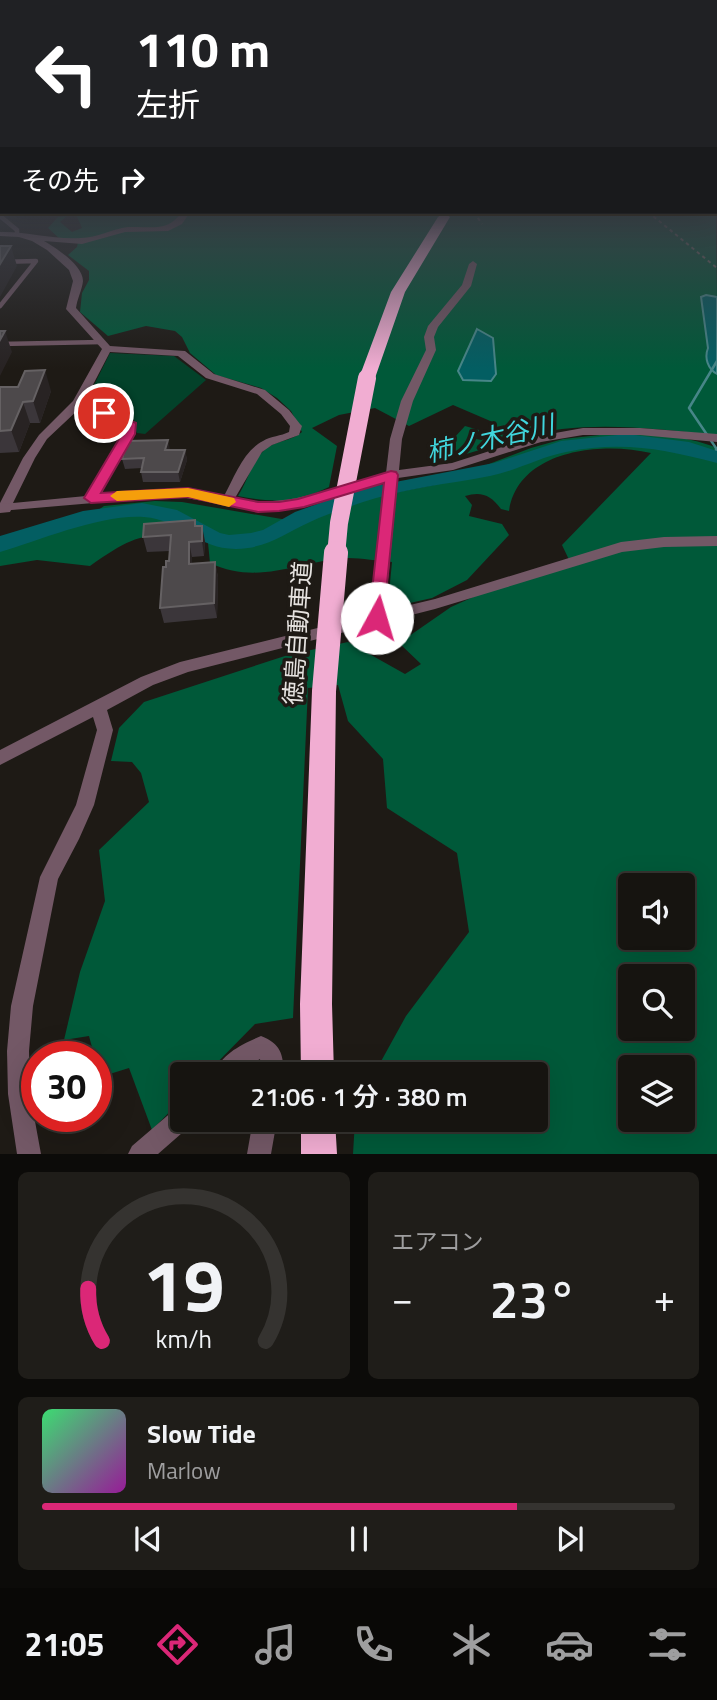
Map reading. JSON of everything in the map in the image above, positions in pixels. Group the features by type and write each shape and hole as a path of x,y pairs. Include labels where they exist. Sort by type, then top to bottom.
{"highway":[{"name":"徳島自動車道","path":"317,1062 324,691 339,523 367,378 398,292 415,262"},
{"path":"318,1132 319,1154"}],"street":[{"path":"66,262 75,270 78,281 71,309 105,345 181,353 211,376 261,392 285,412 296,426 295,433 290,438 267,443 257,451 245,466 243,477 227,502"},
{"path":"377,618 396,439 407,401 431,350 429,337 433,326 466,286 473,264"},
{"path":"2,508 43,437 78,403 105,356 105,345"},
{"path":"78,403 130,423 128,434 91,498"},
{"path":"2,508 175,492 199,494 258,507 299,504 458,465 540,438 565,433 655,430 716,438"},
{"path":"0,758 147,681 185,666 435,604 621,547 664,542 717,541"},
{"path":"29,1154 19,1094 18,1051 22,1006 49,877 85,805 105,730 98,706"},
{"path":"236,1062 261,1047 272,1055 273,1062"},
{"path":"140,1154 170,1128"},
{"path":"259,1154 263,1132"}],"lane":[{"path":"0,306 35,262"},
{"path":"0,344 105,345"}],"green space":[{"path":"77,262 717,262 717,297 701,298 708,348 717,374 717,435 640,428 582,427 537,433 463,455 450,449 454,438 465,426 479,430 476,439 482,440 495,423 453,405 409,426 375,408 339,415 312,428 337,446 329,487 306,496 285,500 238,496 252,467 266,449 302,432 291,411 261,388 216,375 190,353 182,337 175,331 146,326 108,336 80,312 82,293 89,280 89,271"},
{"path":"110,353 174,356 206,380 145,434 137,433 134,420 85,403"},
{"path":"609,434 678,437 717,448 717,1154 353,1154 354,1132 548,1132 548,1062 381,1062 406,1016 469,932 457,853 387,808 383,759 348,721 338,685 308,688 293,1018 255,1024 218,1062 170,1062 170,1111 152,1130 129,1068 112,1073 112,1041 90,1041 89,1036 64,1040 80,972 105,901 99,850 149,802 141,773 132,762 111,761 119,728 144,702 288,655 348,642 405,674 421,664 399,643 451,607 491,589 572,566 562,545 651,453 609,448 586,450 545,463 528,475 516,491 509,511 501,509 485,495 465,496 472,505 469,516 502,524 509,535 467,580 432,598 392,607 388,604 392,562 348,558 279,570 245,572 228,570 210,563 208,543 204,537 155,535 132,541 90,566 37,560 0,566 0,546 80,523 104,506 155,501 182,502 305,523 361,499 434,485 531,448 563,439"}],"water":[{"path":"701,297 717,297 717,374 709,366 707,359"},
{"path":"477,329 493,338 496,374 491,381 463,380 458,371"}],"building":[{"path":"45,370 33,401 23,402 11,430 0,431 0,387 18,387 25,371"},
{"path":"168,440 165,450 185,450 178,472 141,472 144,458 122,459 127,441"},
{"path":"195,520 195,526 202,526 202,541 189,542 189,564 215,562 214,603 160,608 163,567 166,567 166,561 169,561 171,535 143,537 144,524"}],"waterway":[{"path":"716,457 716,448 689,408 717,361"},
{"name":"柿ノ木谷川","path":"0,544 83,518 142,510 170,515 213,539 229,543 251,540 269,536 302,517 359,496 498,468 561,447 600,442 627,440 689,448 717,457"}],"slow traffic":[{"path":"117,496 188,492 229,502"}],"route":[{"path":"104,413 130,423 128,434 91,498 188,492 227,502 279,507 299,504 391,475 377,618"}]}
